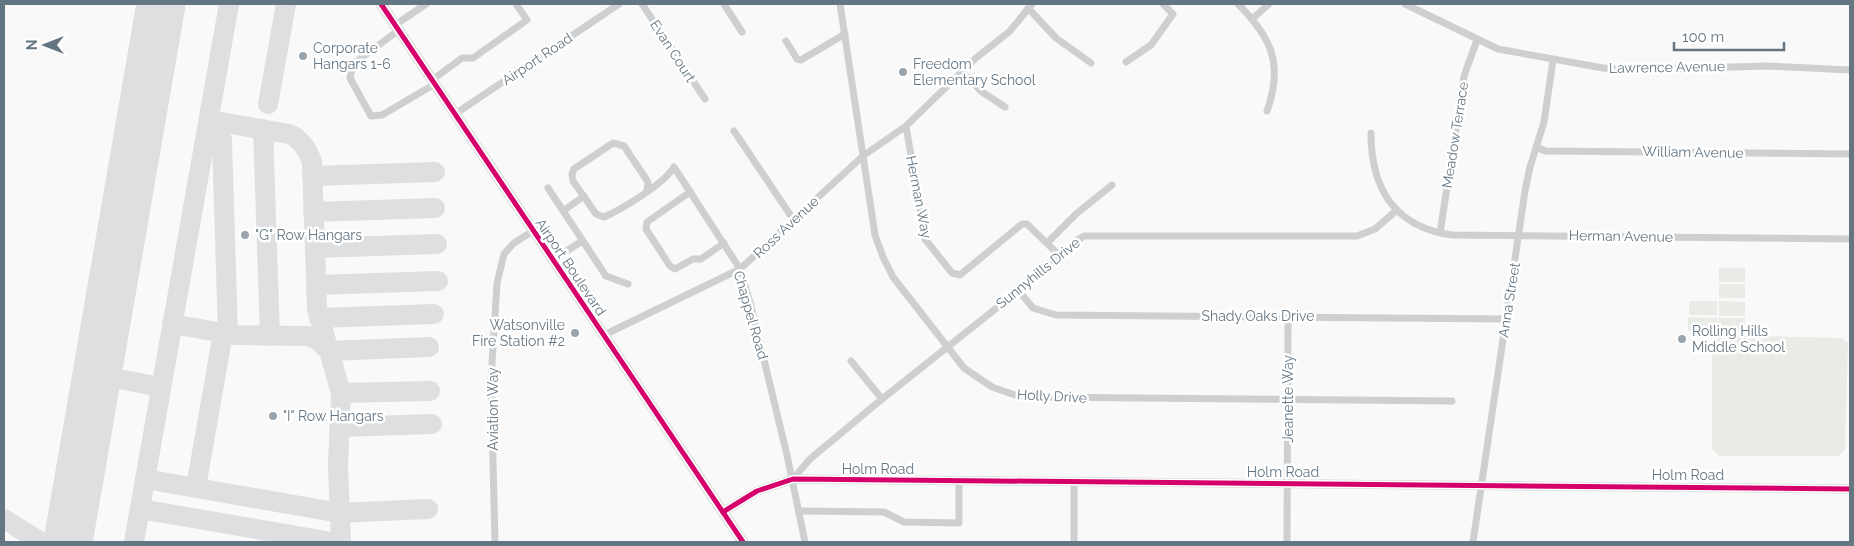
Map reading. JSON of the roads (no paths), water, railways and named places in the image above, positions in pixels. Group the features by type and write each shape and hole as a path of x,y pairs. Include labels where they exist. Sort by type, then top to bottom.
{"main road":[{"name":"Airport Boulevard","path":"381,4 743,542"}],"street":[{"path":"426,4 353,64 350,78 371,116 382,115 433,82 462,58 473,58 527,20 516,4"},
{"name":"Airport Road","path":"455,114 619,4"},
{"name":"Evan Court","path":"642,4 705,98"},
{"path":"724,4 742,32"},
{"name":"Holly Drive","path":"840,4 875,235 883,257 893,278 964,368 978,379 1000,390 1024,396 1452,401"},
{"path":"1126,62 1151,45 1173,14 1163,4"},
{"path":"1238,4 1252,19 1266,39 1274,61 1274,86 1267,111"},
{"path":"1252,19 1268,4"},
{"name":"Lawrence Avenue","path":"1405,4 1477,40 1505,51 1554,60 1632,70 1757,66 1850,70"},
{"path":"906,126 962,72 1010,30 1030,6 1056,38 1091,63"},
{"path":"786,41 797,59 801,60 844,34"},
{"name":"Meadow Terrace","path":"1440,232 1464,76 1477,40"},
{"name":"Anna Street","path":"1473,542 1480,485 1529,173 1544,122 1554,60"},
{"path":"962,72 982,92 1005,107"},
{"name":"Ross Avenue","path":"604,335 740,269 863,156 906,126"},
{"name":"Herman Way","path":"906,126 925,239 952,273 960,275 1022,224 1027,224 1048,242 1060,256"},
{"path":"734,131 793,219"},
{"name":"Herman Avenue","path":"1371,133 1372,160 1376,176 1384,194 1398,210 1418,224 1452,235 1519,234 1850,239"},
{"path":"616,143 624,146 648,182 647,190 604,217 596,214 573,181 573,171 616,143"},
{"name":"William Avenue","path":"1537,147 1545,151 1850,154"},
{"name":"Chappel Road","path":"647,190 669,176 674,167 740,269 751,306 793,479 805,542"},
{"path":"1048,242 1076,214 1112,185"},
{"path":"548,188 606,276 628,284"},
{"path":"690,192 647,222 646,229 650,236 675,269 693,259 701,259 724,243"},
{"path":"563,212 584,196"},
{"name":"Sunnyhills Drive","path":"793,479 810,459 882,399 1060,256 1076,241 1088,235 1357,236 1375,229 1398,210"},
{"name":"Aviation Way","path":"495,542 491,379 497,283 504,254 514,243 534,231"},
{"path":"553,260 582,240"},
{"name":"Shady Oaks Drive","path":"1018,290 1033,308 1056,314 1507,318"},
{"name":"Jeanette Way","path":"1287,542 1288,317"},
{"path":"851,361 882,399"},
{"name":"Holm Road","path":"723,512 757,491 793,479 1850,489"},
{"path":"799,511 884,512 896,520 904,522 959,523 959,481"},
{"path":"1074,482 1074,542"}],"place":[{"name":"Corporate Hangars 1-6","path":"303,56"},
{"name":"Freedom Elementary School","path":"903,72"},
{"name":"\"G\" Row Hangars","path":"245,235"},
{"name":"Watsonville Fire Station #2","path":"575,333"},
{"name":"Rolling Hills Middle School","path":"1682,339"},
{"name":"\"I\" Row Hangars","path":"273,416"}]}
